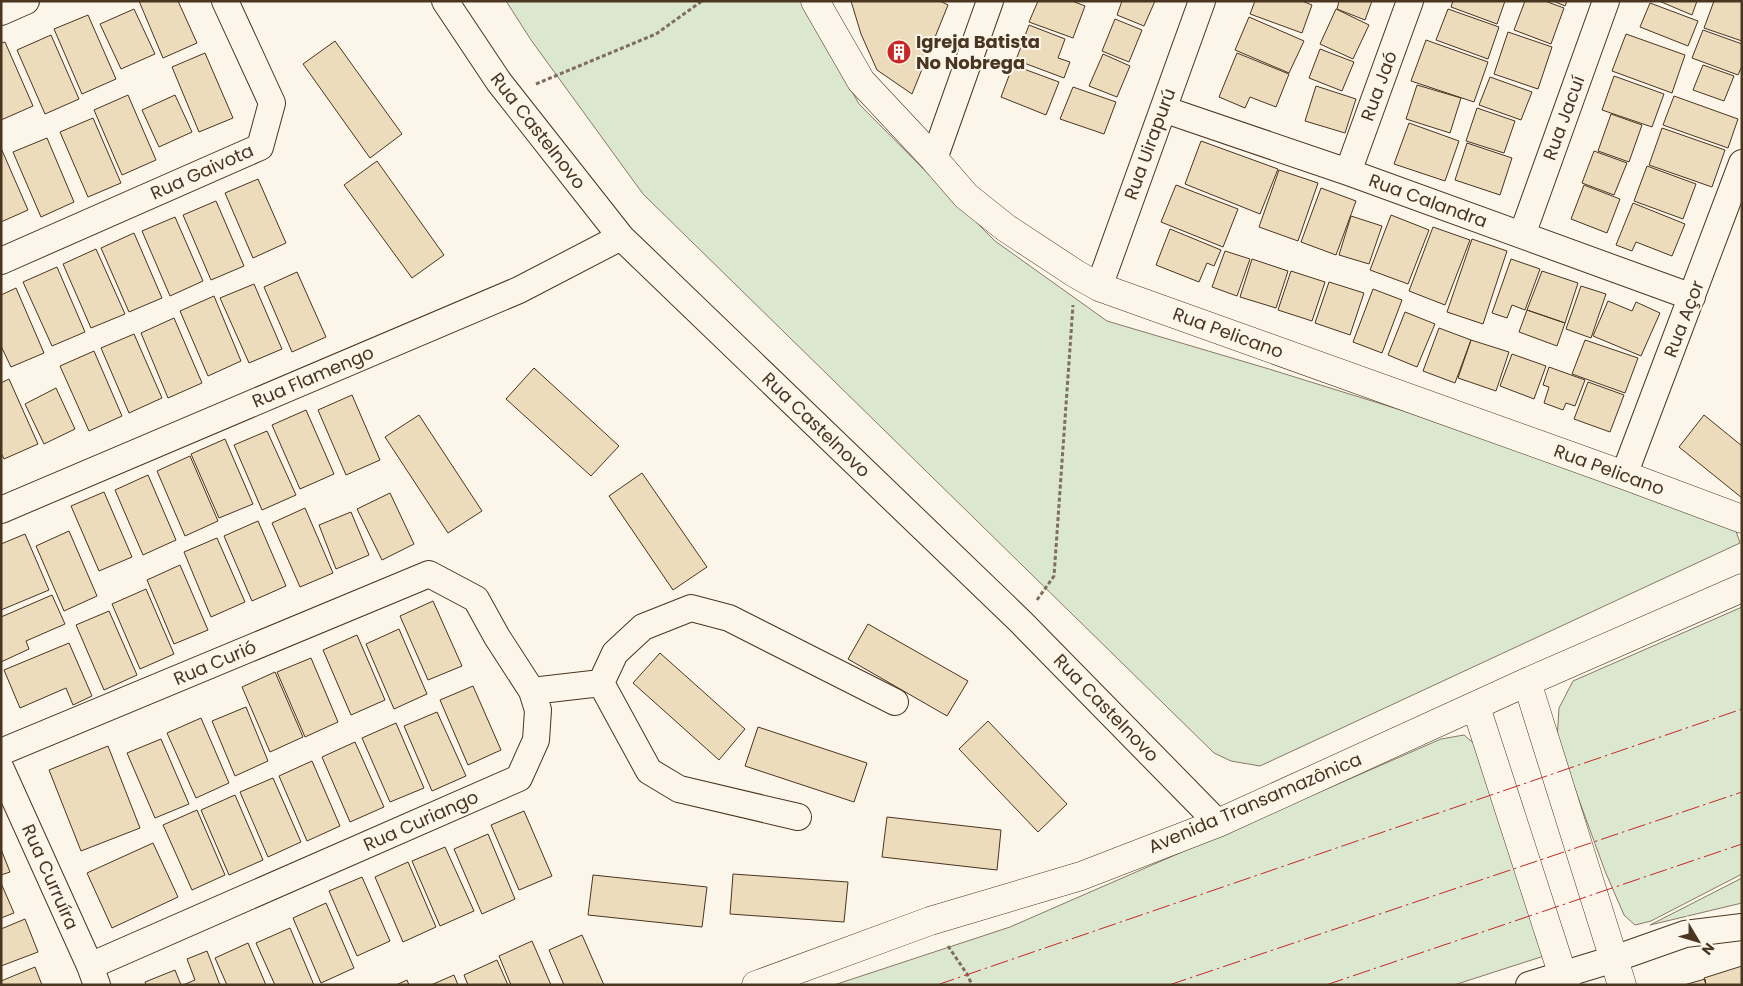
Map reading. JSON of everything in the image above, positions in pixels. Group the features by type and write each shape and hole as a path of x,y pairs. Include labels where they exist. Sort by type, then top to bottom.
{"street":[{"path":"1,12 26,1"},
{"name":"Rua Gaivota","path":"1,261 260,147 272,103 225,1"},
{"name":"Rua Castelnovo","path":"445,1 510,96 621,237 1021,622 1218,823"},
{"name":"Rua Pelicano","path":"815,1 861,81 966,196 1006,228 1099,287 1742,519"},
{"path":"934,159 990,1"},
{"name":"Rua Uirapurú","path":"1099,287 1202,1"},
{"name":"Rua Jaó","path":"1348,172 1410,1"},
{"name":"Rua Jacuí","path":"1522,235 1606,1"},
{"name":"Rua Calandra","path":"1162,108 1348,172 1692,297"},
{"name":"Rua Açor","path":"1624,475 1742,163"},
{"name":"Rua Flamengo","path":"1,510 519,290 621,237"},
{"name":"Rua Curiango","path":"93,976 519,778 536,740 538,710 532,690 497,636 476,599 429,574"},
{"name":"Rua Curió","path":"1,752 429,574"},
{"name":"Avenida Transamazônica","path":"756,985 930,921 1081,876 1218,823 1476,707 1527,682 1742,588"},
{"path":"601,683 615,653 643,626 691,608 729,618 895,702"},
{"path":"1527,682 1622,985"},
{"path":"532,690 601,683"},
{"path":"601,683 649,771 679,789 798,816"},
{"path":"1476,707 1564,979"},
{"name":"Rua Curruíra","path":"1,769 93,976"},
{"path":"1529,985 1564,979 1685,934 1742,927"}],"path":[{"path":"510,96 656,34 702,1"},
{"path":"1021,622 1054,576 1076,274"},
{"path":"930,921 967,974 972,985"}],"green space":[{"path":"506,1 801,1 859,104 995,241 1107,321 1269,369 1700,503 1735,528 1740,543 1260,766 1231,761 1214,753 643,194 531,40"},
{"path":"1742,607 1742,874 1651,921 1635,925 1624,915 1605,871 1557,740 1559,708 1573,681"},
{"path":"1464,735 1478,747 1544,956 1454,985 834,985 1010,927 1441,739"},
{"path":"1742,878 1742,903 1650,925"}],"building":[{"path":"139,1 178,1 197,43 163,58"},
{"name":"Igreja Batista No Nobrega","path":"851,1 940,1 948,5 912,94 877,70 861,34"},
{"path":"1038,1 1072,1 1085,6 1073,38 1029,22"},
{"path":"1122,1 1155,1 1144,26 1117,15"},
{"path":"1255,1 1302,1 1312,5 1302,33 1250,14"},
{"path":"1339,1 1372,1 1365,20 1337,9"},
{"path":"1453,1 1505,1 1497,24 1451,7"},
{"path":"1525,1 1545,1 1564,8 1551,44 1514,30"},
{"path":"1553,1 1567,1 1565,6"},
{"path":"1659,1 1697,1 1692,15"},
{"path":"1714,1 1742,1 1742,41 1704,28"},
{"path":"1650,3 1698,21 1688,46 1640,27"},
{"path":"134,9 155,54 121,69 100,24"},
{"path":"1336,9 1369,25 1353,59 1320,44"},
{"path":"1448,9 1499,27 1488,59 1436,40"},
{"path":"88,15 116,79 82,94 54,29"},
{"path":"1249,17 1304,41 1289,73 1235,50"},
{"path":"1115,19 1142,30 1129,62 1102,51"},
{"path":"1029,25 1065,39 1058,58 1070,62 1064,78 1016,60"},
{"path":"1703,30 1742,44 1742,66 1738,75 1692,58"},
{"path":"1508,32 1552,47 1538,89 1494,74"},
{"path":"1626,34 1685,55 1672,93 1612,71"},
{"path":"51,35 79,99 45,114 17,50"},
{"path":"1426,40 1488,62 1474,102 1411,81"},
{"path":"335,41 402,134 370,158 303,64"},
{"path":"5,42 33,106 1,120 1,43"},
{"path":"1320,49 1354,62 1342,91 1309,78"},
{"path":"205,53 233,118 199,132 172,67"},
{"path":"1237,53 1289,74 1276,107 1250,97 1245,108 1219,97"},
{"path":"1103,54 1130,66 1117,97 1089,86"},
{"path":"1013,65 1059,82 1046,115 1001,97"},
{"path":"1703,65 1734,76 1724,101 1693,90"},
{"path":"1614,76 1664,94 1652,127 1602,110"},
{"path":"1490,77 1532,92 1521,120 1479,105"},
{"path":"1417,85 1461,98 1450,133 1406,119"},
{"path":"1316,86 1356,99 1345,133 1305,121"},
{"path":"1073,87 1116,102 1104,134 1060,119"},
{"path":"128,95 156,160 122,175 94,110"},
{"path":"175,95 192,132 159,147 142,110"},
{"path":"1674,96 1738,119 1728,148 1663,125"},
{"path":"1477,108 1515,121 1504,153 1466,141"},
{"path":"1611,114 1642,125 1629,162 1598,151"},
{"path":"93,118 121,183 88,197 60,132"},
{"path":"1409,123 1459,141 1445,181 1394,164"},
{"path":"1662,128 1725,150 1712,187 1649,165"},
{"path":"47,138 74,202 41,217 13,152"},
{"path":"1201,141 1278,169 1260,214 1185,184"},
{"path":"1467,143 1512,158 1500,195 1455,180"},
{"path":"1,148 28,210 1,222"},
{"path":"1594,151 1627,163 1614,195 1582,183"},
{"path":"377,161 444,255 412,278 344,185"},
{"path":"1647,166 1696,184 1683,219 1634,201"},
{"path":"1279,170 1318,183 1298,241 1259,227"},
{"path":"258,179 286,243 253,258 225,193"},
{"path":"1176,185 1238,209 1223,247 1161,222"},
{"path":"1584,185 1620,199 1607,233 1571,219"},
{"path":"1321,188 1356,201 1336,255 1301,242"},
{"path":"216,201 244,266 211,280 183,215"},
{"path":"1633,203 1685,224 1672,256 1636,242 1632,251 1616,245"},
{"path":"1391,215 1429,230 1408,284 1370,270"},
{"path":"1351,216 1382,226 1369,264 1339,255"},
{"path":"175,217 203,281 170,296 142,231"},
{"path":"1433,227 1470,240 1445,305 1409,291"},
{"path":"1170,229 1221,250 1214,266 1207,263 1199,282 1156,265"},
{"path":"134,233 162,298 129,312 101,248"},
{"path":"1472,239 1507,251 1483,324 1447,312"},
{"path":"96,249 125,314 91,328 63,264"},
{"path":"1225,251 1250,259 1237,296 1212,287"},
{"path":"1252,259 1288,271 1276,308 1240,297"},
{"path":"1511,259 1540,269 1525,310 1512,305 1507,318 1492,313"},
{"path":"57,267 85,332 52,346 23,282"},
{"path":"1291,271 1325,282 1312,321 1278,310"},
{"path":"1542,271 1578,283 1565,323 1527,310"},
{"path":"297,272 326,337 292,352 264,287"},
{"path":"1329,282 1364,293 1350,335 1315,323"},
{"path":"254,284 282,349 249,363 220,298"},
{"path":"1581,286 1606,294 1591,338 1566,329"},
{"path":"16,288 44,353 11,367 1,346 1,295"},
{"path":"1373,289 1402,300 1382,353 1353,342"},
{"path":"214,296 241,361 208,376 180,311"},
{"path":"1608,301 1632,311 1636,302 1660,313 1641,356 1593,336"},
{"path":"1527,310 1565,323 1557,346 1519,332"},
{"path":"1405,312 1435,324 1417,367 1388,355"},
{"path":"174,318 202,383 168,398 141,333"},
{"path":"1439,328 1471,340 1455,383 1423,371"},
{"path":"134,334 162,398 129,413 101,348"},
{"path":"1471,340 1509,352 1496,391 1458,378"},
{"path":"1585,340 1638,358 1625,393 1572,374"},
{"path":"94,351 122,416 89,431 60,366"},
{"path":"1512,354 1546,366 1534,399 1500,386"},
{"path":"1549,367 1585,380 1575,406 1566,403 1563,410 1544,403 1549,387 1543,385"},
{"path":"534,368 619,446 591,476 506,399"},
{"path":"9,379 38,444 4,459 1,453 1,383"},
{"path":"1588,382 1624,395 1610,432 1574,419"},
{"path":"56,388 75,429 44,444 25,404"},
{"path":"352,395 380,460 346,475 318,410"},
{"path":"306,410 334,474 300,489 272,425"},
{"path":"419,415 482,511 448,533 385,437"},
{"path":"1704,415 1742,446 1742,498 1679,447"},
{"path":"267,431 296,495 262,510 234,445"},
{"path":"225,439 253,504 219,518 191,454"},
{"path":"190,456 218,521 185,536 157,471"},
{"path":"642,473 707,567 673,590 609,496"},
{"path":"148,475 176,540 143,555 115,490"},
{"path":"104,492 132,557 99,571 71,506"},
{"path":"390,493 414,544 382,560 357,509"},
{"path":"305,508 333,573 300,587 272,523"},
{"path":"351,512 369,555 336,569 319,525"},
{"path":"258,521 286,586 252,601 224,536"},
{"path":"69,531 97,596 64,611 36,546"},
{"path":"25,534 49,590 1,610 1,544"},
{"path":"217,538 245,602 211,617 184,552"},
{"path":"180,565 208,630 174,644 147,580"},
{"path":"146,589 174,654 140,669 112,604"},
{"path":"52,595 65,624 26,641 29,649 1,662 1,617"},
{"path":"433,601 462,666 428,680 400,616"},
{"path":"109,611 137,675 104,690 76,625"},
{"path":"868,624 968,681 947,716 848,659"},
{"path":"399,629 427,694 394,709 366,644"},
{"path":"357,635 385,700 351,715 323,650"},
{"path":"69,643 92,696 73,705 66,688 20,708 4,670"},
{"path":"660,653 745,729 719,760 633,683"},
{"path":"311,658 338,722 305,737 277,672"},
{"path":"275,672 303,737 270,752 242,687"},
{"path":"473,686 501,750 468,765 440,700"},
{"path":"246,707 268,761 235,776 212,721"},
{"path":"437,712 466,776 432,791 404,726"},
{"path":"201,718 229,783 196,798 167,733"},
{"path":"988,721 1067,804 1038,832 959,749"},
{"path":"396,723 424,788 390,802 362,738"},
{"path":"758,727 867,763 854,802 745,766"},
{"path":"161,739 189,804 155,818 127,753"},
{"path":"355,742 384,807 350,822 322,757"},
{"path":"108,746 140,828 81,851 49,770"},
{"path":"312,761 340,826 307,841 279,776"},
{"path":"273,778 301,842 268,857 240,792"},
{"path":"235,795 263,860 229,875 201,810"},
{"path":"197,810 225,875 192,890 163,825"},
{"path":"524,811 552,876 519,890 491,825"},
{"path":"887,817 1001,830 997,870 882,857"},
{"path":"488,834 515,899 482,914 454,849"},
{"path":"153,843 178,897 112,928 87,873"},
{"path":"445,847 474,911 440,926 412,861"},
{"path":"1,849 10,872 1,875"},
{"path":"408,862 436,927 403,942 375,877"},
{"path":"733,874 848,882 844,922 730,914"},
{"path":"593,875 707,887 702,927 588,915"},
{"path":"362,877 390,941 357,956 329,891"},
{"path":"1,883 14,913 1,918"},
{"path":"326,903 354,968 321,983 293,918"},
{"path":"25,919 38,952 1,966 1,929"},
{"path":"290,928 314,985 275,985 256,943"},
{"path":"582,935 604,985 564,985 549,950"},
{"path":"532,941 551,985 511,985 499,956"},
{"path":"248,943 266,985 227,985 215,958"},
{"path":"207,951 220,985 183,985 195,980 187,959"},
{"path":"497,960 508,985 468,985 464,975"},
{"path":"1742,966 1742,985 1706,985 1704,978"},
{"path":"35,967 42,985 1,985 1,981"},
{"path":"175,970 181,985 146,985 145,982"},
{"path":"454,975 458,985 431,985"},
{"path":"1705,979 1706,985 1684,985"},
{"path":"407,980 409,985 396,985"}],"power":[{"path":"937,985 1742,709"},
{"path":"1169,985 1742,792"},
{"path":"1326,985 1742,844"}],"place":[{"name":"Igreja Batista No Nobrega","path":"899,52"}]}
